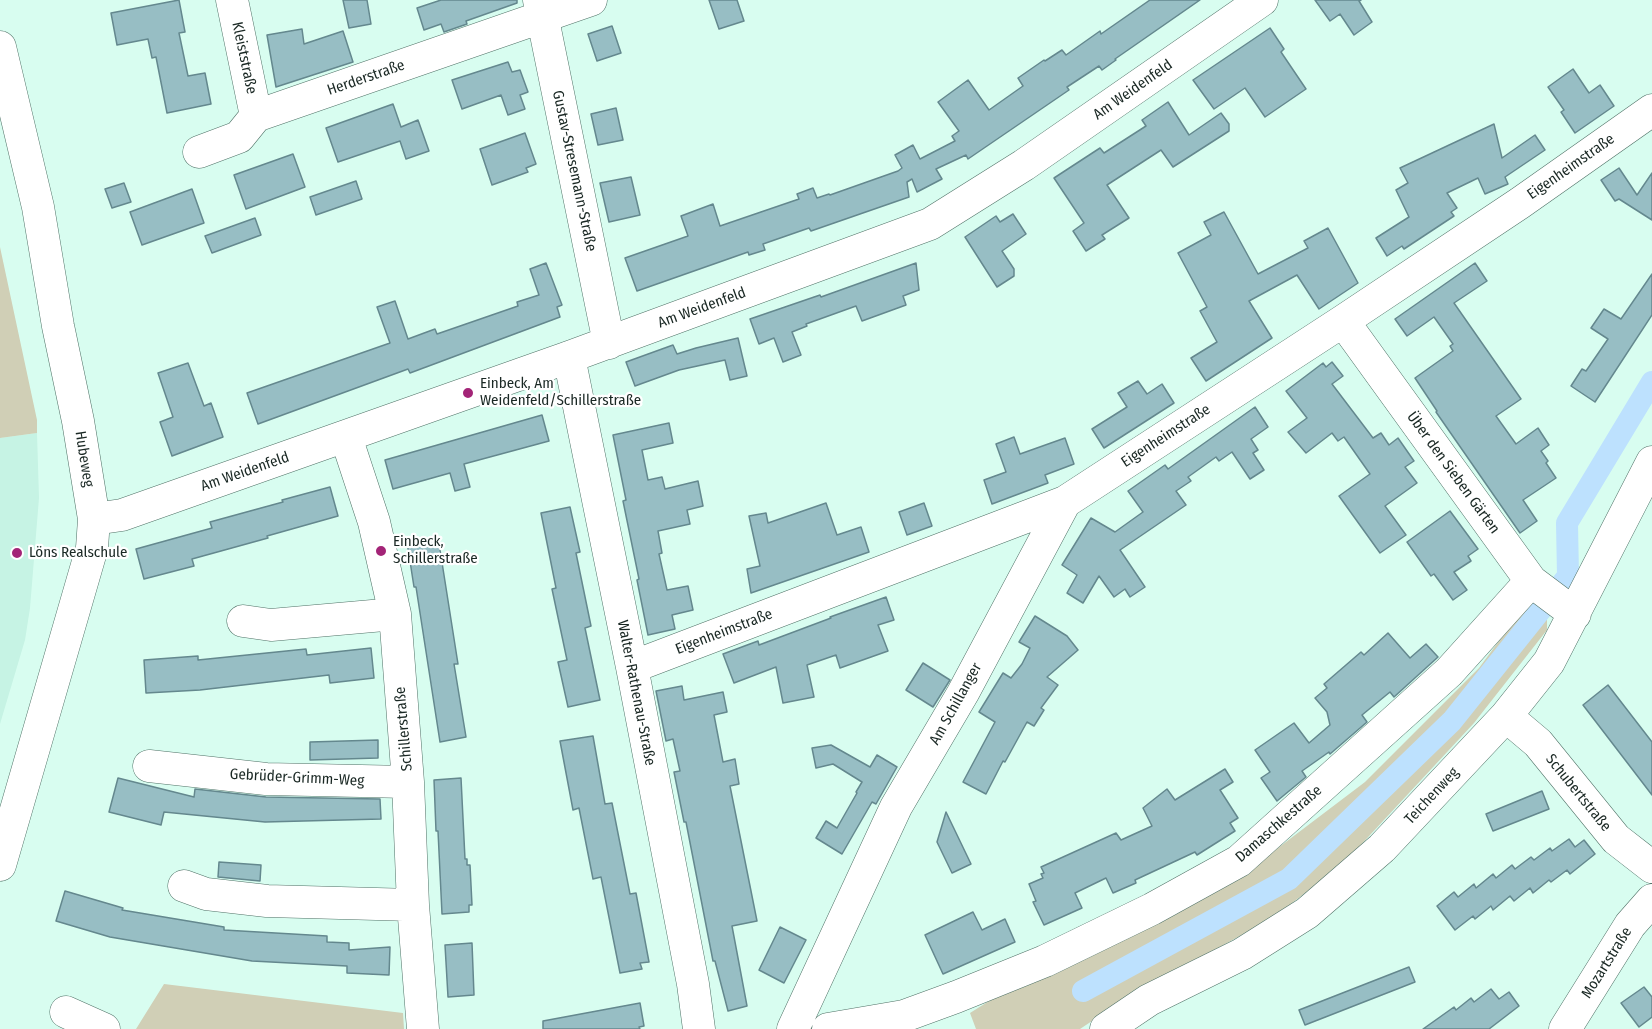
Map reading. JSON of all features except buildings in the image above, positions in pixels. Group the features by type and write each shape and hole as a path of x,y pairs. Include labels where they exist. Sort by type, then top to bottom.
{"street":[{"name":"Kleiststraße","path":"232,0 256,116"},
{"name":"Herderstraße","path":"198,152 239,137 256,116 540,8 591,0"},
{"name":"Am Weidenfeld","path":"94,519 122,515 346,436 609,343 930,224 1024,165 1262,0"},
{"name":"Gustav-Stresemann-Straße","path":"540,8 609,343"},
{"name":"Hubeweg","path":"0,47 38,207 94,519 92,548 0,865"},
{"name":"Eigenheimstraße","path":"632,667 1065,502 1520,203 1652,110"},
{"name":"Über den Sieben Gärten","path":"1343,321 1532,581 1574,613"},
{"name":"Walter-Rathenau-Straße","path":"569,357 632,667 693,984 699,1029"},
{"name":"Schillerstraße","path":"346,436 374,522 395,614 423,1029"},
{"name":"Teichenweg","path":"1106,1029 1149,1000 1242,954 1308,913 1382,848 1506,716 1549,662 1652,462"},
{"name":"Am Schillanger","path":"793,1029 896,807 963,693 1065,502"},
{"name":"Damaschkestraße","path":"828,1029 904,1016 956,997 1044,961 1152,909 1239,861 1449,672 1532,581"},
{"path":"243,621 271,625 395,614"},
{"name":"Schubertstraße","path":"1506,716 1538,743 1616,839 1652,867"},
{"name":"Gebrüder-Grimm-Weg","path":"149,766 266,779 408,782"},
{"path":"184,886 206,894 267,901 413,905"},
{"name":"Mozartstraße","path":"1565,1029 1630,925 1652,900"},
{"path":"66,1012 104,1029"}],"shaded area":[{"path":"0,247 37,420 37,433 0,438"},
{"name":"Löns Realschule","path":"37,433 39,498 30,608 25,640 0,724 0,438"},
{"path":"1530,606 1547,619 1547,630 1474,723 1344,863 1274,917 1119,1003 1080,1029 976,1029 970,1013 1016,984 1274,851 1365,782 1479,668 1524,607"},
{"path":"164,984 403,1013 404,1029 136,1029"}],"waterway":[{"path":"1083,991 1289,879 1452,721 1568,576 1567,523 1652,382"}],"place":[{"name":"Einbeck, Am Weidenfeld/Schillerstraße","path":"468,393"},
{"name":"Einbeck, Schillerstraße","path":"381,551"},
{"name":"Löns Realschule","path":"17,553"}]}
